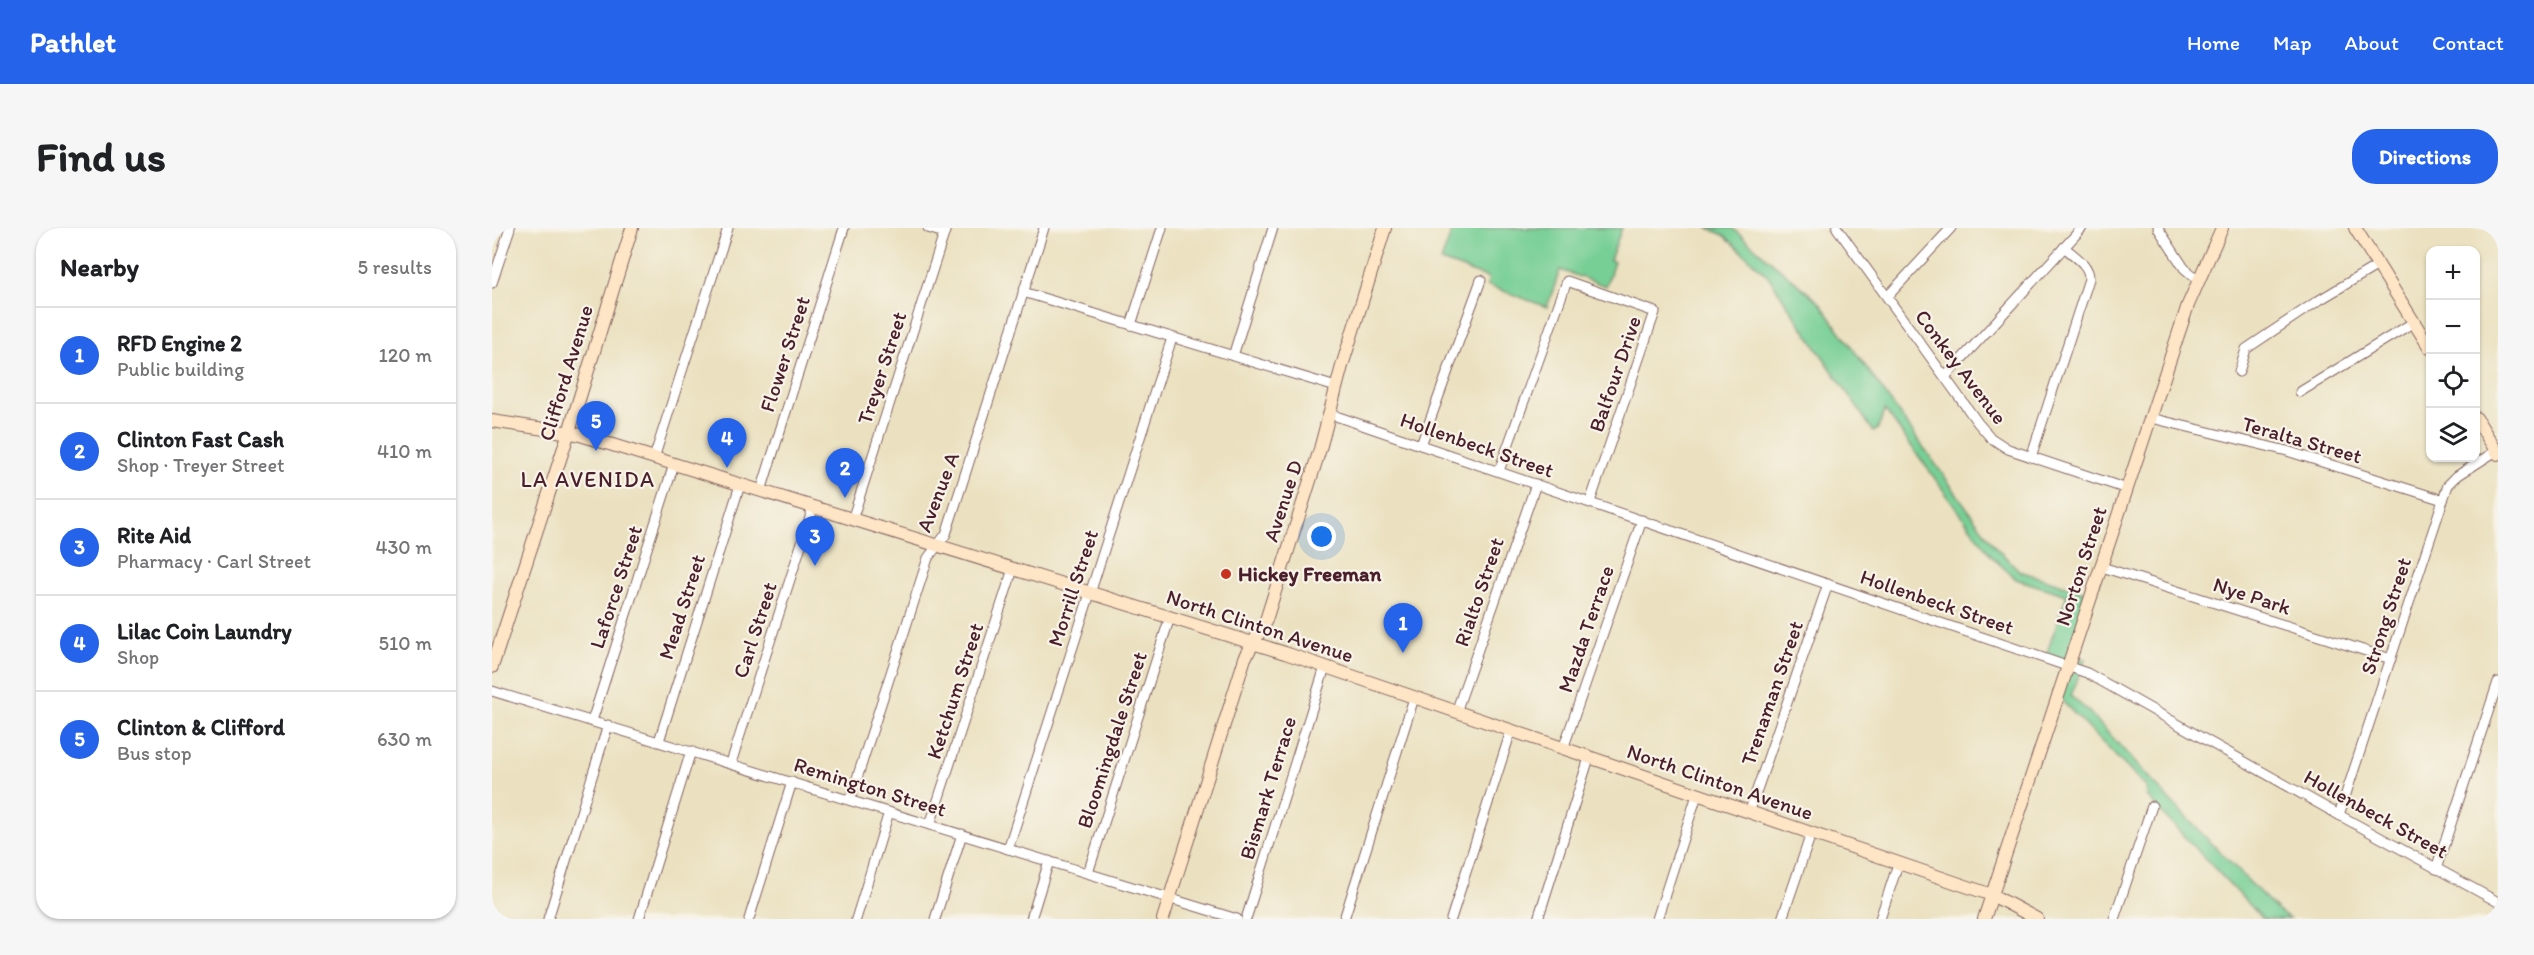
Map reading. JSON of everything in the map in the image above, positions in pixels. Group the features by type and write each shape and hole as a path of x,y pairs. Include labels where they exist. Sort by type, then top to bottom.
{"street":[{"path":"492,283 510,228"},
{"name":"Clifford Avenue","path":"492,667 569,432 632,228"},
{"path":"654,458 728,228"},
{"name":"Flower Street","path":"761,491 844,228"},
{"path":"928,228 945,231"},
{"name":"Avenue A","path":"850,800 928,558 946,534 1044,228"},
{"path":"1131,325 1162,228"},
{"path":"1233,356 1273,228"},
{"name":"Avenue D","path":"1163,919 1245,658 1264,626 1385,228"},
{"path":"1887,297 1951,228"},
{"path":"1945,377 2082,228"},
{"path":"2158,228 2184,268 2198,280"},
{"name":"Norton Street","path":"1984,919 2198,280 2222,228"},
{"path":"2355,228 2426,341"},
{"name":"Conkey Avenue","path":"1838,229 1986,434 2001,446 2127,489"},
{"name":"Treyer Street","path":"852,520 945,231"},
{"path":"2031,457 2090,276 2086,267 2064,247"},
{"path":"2239,372 2246,349 2316,302 2378,265"},
{"path":"1421,445 1481,280"},
{"name":"Balfour Drive","path":"1499,471 1567,281 1655,312 1590,502"},
{"path":"1023,292 1336,387"},
{"path":"2300,392 2414,321"},
{"name":"Morrill Street","path":"1008,849 1172,338"},
{"name":"Hollenbeck Street","path":"1330,414 2094,676 2498,902"},
{"name":"Teralta Street","path":"2151,418 2287,452 2443,500"},
{"name":"North Clinton Avenue","path":"492,421 569,432 1253,643 1992,895 2037,919"},
{"path":"2480,426 2497,452"},
{"name":"Strong Street","path":"2339,815 2443,500 2453,479 2497,452"},
{"name":"Laforce Street","path":"592,721 675,465"},
{"name":"Rialto Street","path":"1456,712 1536,484"},
{"name":"Mead Street","path":"658,741 740,485"},
{"name":"Carl Street","path":"731,763 813,507"},
{"name":"Mazda Terrace","path":"1563,749 1642,520"},
{"name":"Nye Park","path":"2102,567 2391,659"},
{"name":"Ketchum Street","path":"930,825 1013,569"},
{"name":"Trenaman Street","path":"1749,813 1828,584"},
{"name":"Bloomingdale Street","path":"1088,873 1170,617"},
{"name":"Bismark Terrace","path":"1246,919 1325,667"},
{"path":"2436,868 2498,682"},
{"name":"Remington Street","path":"492,691 1237,919"},
{"path":"1344,919 1414,698"},
{"path":"548,919 608,725"},
{"path":"1451,919 1510,731"},
{"path":"639,919 691,751"},
{"path":"1538,919 1589,758"},
{"path":"749,919 792,782"},
{"path":"1658,919 1697,795"},
{"path":"2114,919 2152,806"},
{"path":"856,919 889,812"},
{"path":"935,919 962,834"},
{"path":"1782,919 1811,834"},
{"path":"1031,919 1049,861"},
{"path":"1880,919 1898,864"}],"green space":[{"path":"1453,228 1622,228 1610,260 1614,262 1606,286 1560,270 1547,307 1487,285 1489,278 1441,261"},
{"path":"1707,228 1732,228 1820,303 1995,547 2020,571 2093,595 2072,656 2085,659 2071,696 2089,712 2173,804 2277,910 2289,919 2263,919 2158,809 2147,796 2146,787 2058,697 2068,666 2045,658 2067,595 2016,579 1992,557 1885,410 1877,430 1873,431 1768,276 1724,235"}],"place":[{"name":"Clinton & Clifford","path":"596,451"},
{"name":"Lilac Coin Laundry","path":"727,468"},
{"name":"Clinton Fast Cash","path":"845,498"},
{"name":"Rite Aid","path":"815,566"},
{"name":"Hickey Freeman","path":"1226,574"},
{"name":"RFD Engine 2","path":"1403,653"}],"district":[{"name":"LA AVENIDA","path":"588,479"}]}
